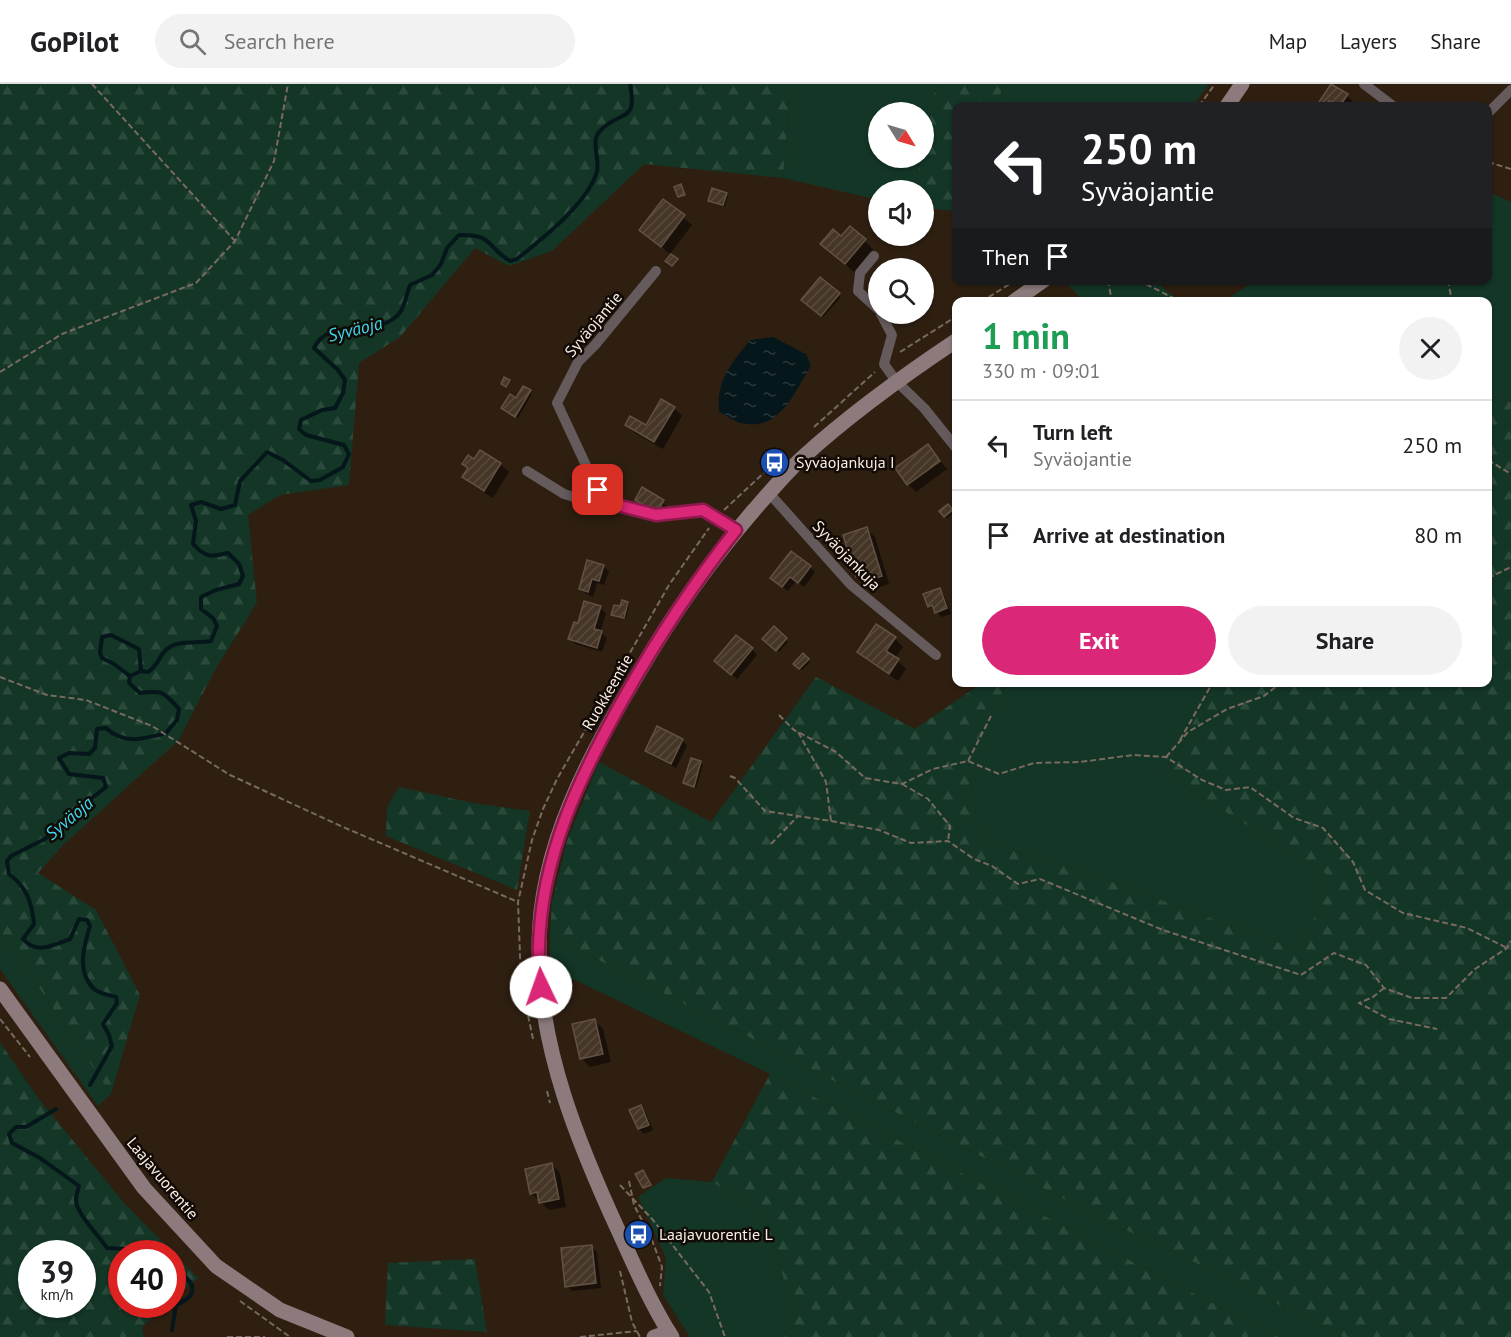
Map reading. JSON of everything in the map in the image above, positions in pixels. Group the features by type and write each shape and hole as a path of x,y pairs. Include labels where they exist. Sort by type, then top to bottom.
{"street":[{"path":"1230,102 1242,84"},
{"path":"1364,84 1389,102"},
{"path":"1492,109 1511,90"},
{"path":"868,263 860,273 858,291 868,301"},
{"name":"Syväojantie","path":"613,504 598,490 556,403 578,362 595,345 656,271"},
{"path":"1020,297 1037,285"},
{"path":"886,324 892,335 884,364 896,381 924,408 952,443"},
{"name":"Ruokkeentie","path":"669,1335 598,1185 557,1074 548,1036 541,987 539,948 542,907 551,863 564,820 580,780 601,738 685,596 736,530 800,460 896,381 952,343"},
{"path":"527,471 564,494 608,507 613,504 656,515 703,510 736,530"},
{"name":"Syväojankuja","path":"769,493 851,585 936,655"},
{"name":"Laajavuorentie","path":"0,989 144,1188 216,1266 280,1310 347,1337"},
{"path":"654,1337 669,1335"}],"path":[{"path":"92,84 235,241"},
{"path":"0,372 62,334 196,283 235,241 274,161 288,84"},
{"path":"1202,102 1215,84"},
{"path":"1492,163 1511,169"},
{"path":"989,297 1008,285"},
{"path":"1148,285 1171,297"},
{"path":"808,432 884,364 952,319"},
{"path":"535,1043 521,982 518,902 532,840 543,809 557,779 669,585 716,517 783,455"},
{"path":"1492,462 1511,474"},
{"path":"1492,576 1511,567"},
{"path":"0,677 47,694 86,700 152,726 230,775 343,827 518,902"},
{"path":"1177,745 1210,687"},
{"path":"1166,757 1188,732 1227,709 1264,696 1276,687"},
{"path":"779,715 798,732 836,752 865,778 902,784 928,799 950,826 948,842"},
{"path":"968,761 991,716"},
{"path":"798,732 826,782 831,821"},
{"path":"902,784 933,769 968,761 999,774 1034,763 1080,762 1133,755 1166,757 1202,780 1226,790 1250,787 1294,818 1323,828 1353,862 1365,890 1403,912 1467,928 1507,948"},
{"path":"730,776 735,778 765,811 879,830 911,843 948,842 974,859 992,866 1018,884 1040,879 1163,930 1301,975 1334,953 1366,965 1384,988 1412,998 1446,998 1474,969 1507,948 1511,941"},
{"path":"771,844 798,816"},
{"path":"1384,988 1373,997 1359,1003 1389,1019 1437,1029"},
{"path":"546,1088 553,1110"},
{"path":"628,1181 632,1198 662,1267 660,1287 650,1297"},
{"path":"620,1185 653,1220 709,1292 725,1337"},
{"path":"620,1272 632,1322 640,1337"},
{"path":"579,1337 637,1331"},
{"path":"227,1337 266,1337"}],"green space":[{"path":"0,84 791,84 783,178 644,164 552,251 509,266 475,248 400,337 359,363 349,485 280,495 248,515 257,603 216,668 178,741 62,846 38,873 96,910 140,995 111,1094 0,930"},
{"path":"791,84 937,84 933,102 868,102 868,168 919,168 916,180 868,180 868,197 783,178"},
{"path":"937,84 1002,84 1000,102 952,102 952,211 934,209 934,180 916,180 919,168 934,168 933,102"},
{"path":"1002,84 1209,84 1196,102 1000,102"},
{"path":"1492,194 1511,202 1511,402 1492,397 1492,297 1230,297 1249,285 1492,285"},
{"path":"1068,285 1160,285 1174,297 1080,297"},
{"path":"1492,397 1511,402 1511,1337 1343,1337 1115,1225 550,935 552,902 567,841 599,762 711,822 816,677 915,729 976,687 1005,687 968,761 978,839 1114,883 1304,952 1326,874 1166,775 1212,687 1492,687"},
{"path":"1005,687 1212,687 1166,775 1326,874 1304,952 1114,883 978,839 968,761"},
{"path":"399,787 473,803 530,811 517,890 386,836 387,807"},
{"path":"0,930 111,1094 98,1106 0,969"},
{"path":"550,935 1115,1225 1343,1337 1278,1337 770,1074 550,968"},
{"path":"0,1042 38,1098 124,1203 161,1240 108,1240 108,1318 152,1318 142,1327 144,1337 0,1337"},
{"path":"770,1074 1278,1337 785,1337 790,1299 763,1213 712,1182"},
{"path":"666,1178 712,1182 763,1213 790,1299 785,1337 690,1337 663,1295 666,1258 638,1197"},
{"path":"475,1259 487,1332 385,1325 388,1263"},
{"path":"186,1266 198,1278 186,1289"}],"water":[{"path":"773,337 806,354 811,366 786,407 769,421 758,424 735,421 719,412 722,381 737,357 750,340"}],"building":[{"path":"1331,84 1348,94 1343,102 1319,102"},
{"path":"681,184 685,195 678,197 674,187"},
{"path":"712,188 727,193 723,205 708,201"},
{"path":"663,199 685,215 661,247 639,230"},
{"path":"850,226 866,239 845,264 820,244 833,229 841,236"},
{"path":"671,254 678,259 672,266 665,261"},
{"path":"820,277 840,293 821,316 801,300"},
{"path":"504,377 510,380 506,387 501,384"},
{"path":"523,386 531,390 515,417 501,408 510,394 516,398"},
{"path":"661,399 675,407 654,442 625,425 630,416 646,425"},
{"path":"928,444 940,461 907,485 895,468"},
{"path":"480,450 501,463 484,491 462,477 468,468 462,464 468,455 474,459"},
{"path":"642,487 664,500 657,513 635,500"},
{"path":"948,504 952,509 944,517 939,511"},
{"path":"867,527 882,576 867,581 865,574 856,577 843,535"},
{"path":"791,551 811,566 798,583 790,577 782,587 770,578"},
{"path":"587,560 604,565 599,581 592,579 588,592 579,589"},
{"path":"940,588 947,608 935,613 932,605 928,607 923,594"},
{"path":"622,600 628,602 624,618 611,615 614,605 620,606"},
{"path":"584,601 601,606 594,629 602,631 597,648 568,639 574,622 578,623"},
{"path":"876,624 896,637 886,651 899,659 889,674 857,652"},
{"path":"774,626 787,638 776,651 762,639"},
{"path":"736,635 753,648 731,675 714,661"},
{"path":"803,653 809,659 799,669 793,664"},
{"path":"657,726 683,739 671,764 645,751"},
{"path":"691,758 701,761 694,787 683,783"},
{"path":"595,1019 603,1054 580,1059 572,1024"},
{"path":"641,1105 649,1125 638,1129 629,1110"},
{"path":"552,1163 559,1199 539,1203 537,1192 530,1194 525,1169"},
{"path":"643,1170 651,1185 643,1188 635,1174"},
{"path":"592,1245 596,1283 565,1287 561,1248"}],"waterway":[{"name":"Syväoja","path":"90,1085 112,1046 103,1024 117,1003 116,997 94,989 85,975 83,958 90,926 87,920 79,919 70,939 40,948 28,944 23,939 34,924 32,909 28,896 9,874 7,861 11,856 45,839 68,817 106,787 103,778 69,774 59,758 69,753 89,754 95,748 97,729 106,728 127,739 142,739 166,733 177,720 179,709 170,699 158,692 140,693 129,683 130,676 141,671 148,672 166,650 176,644 211,641 217,626 213,618 201,609 201,597 239,584 243,576 239,564 228,553 209,555 193,544 196,521 191,505 201,502 221,509 235,505 240,481 267,452 283,460 311,481 320,480 343,467 349,454 344,445 306,435 299,429 301,420 322,410 335,408 343,393 345,380 338,370 314,348 321,338 331,332 369,327 392,320 401,311 410,285 432,275 441,264 447,248 459,235 484,239 510,261 517,259 539,241 575,207 592,183 598,166 595,145 597,135 607,124 626,115 629,111 632,106 630,84"},
{"path":"130,676 102,658 100,653 102,637 111,635 139,649 141,671"},
{"name":"Syväoja","path":"56,1109 26,1127 16,1127 9,1134 12,1143 40,1158 79,1186 77,1205 84,1218 108,1248"},
{"name":"Syväoja","path":"186,1278 191,1283 192,1292 186,1299"},
{"name":"Syväoja","path":"172,1330 174,1318"}],"place":[{"name":"Syväojankuja I","path":"775,462"},
{"name":"Laajavuorentie L","path":"638,1234"}],"route":[{"path":"541,987 539,948 542,907 557,842 580,780 631,685 685,596 736,530 703,510 656,515 613,504 598,490"}]}
